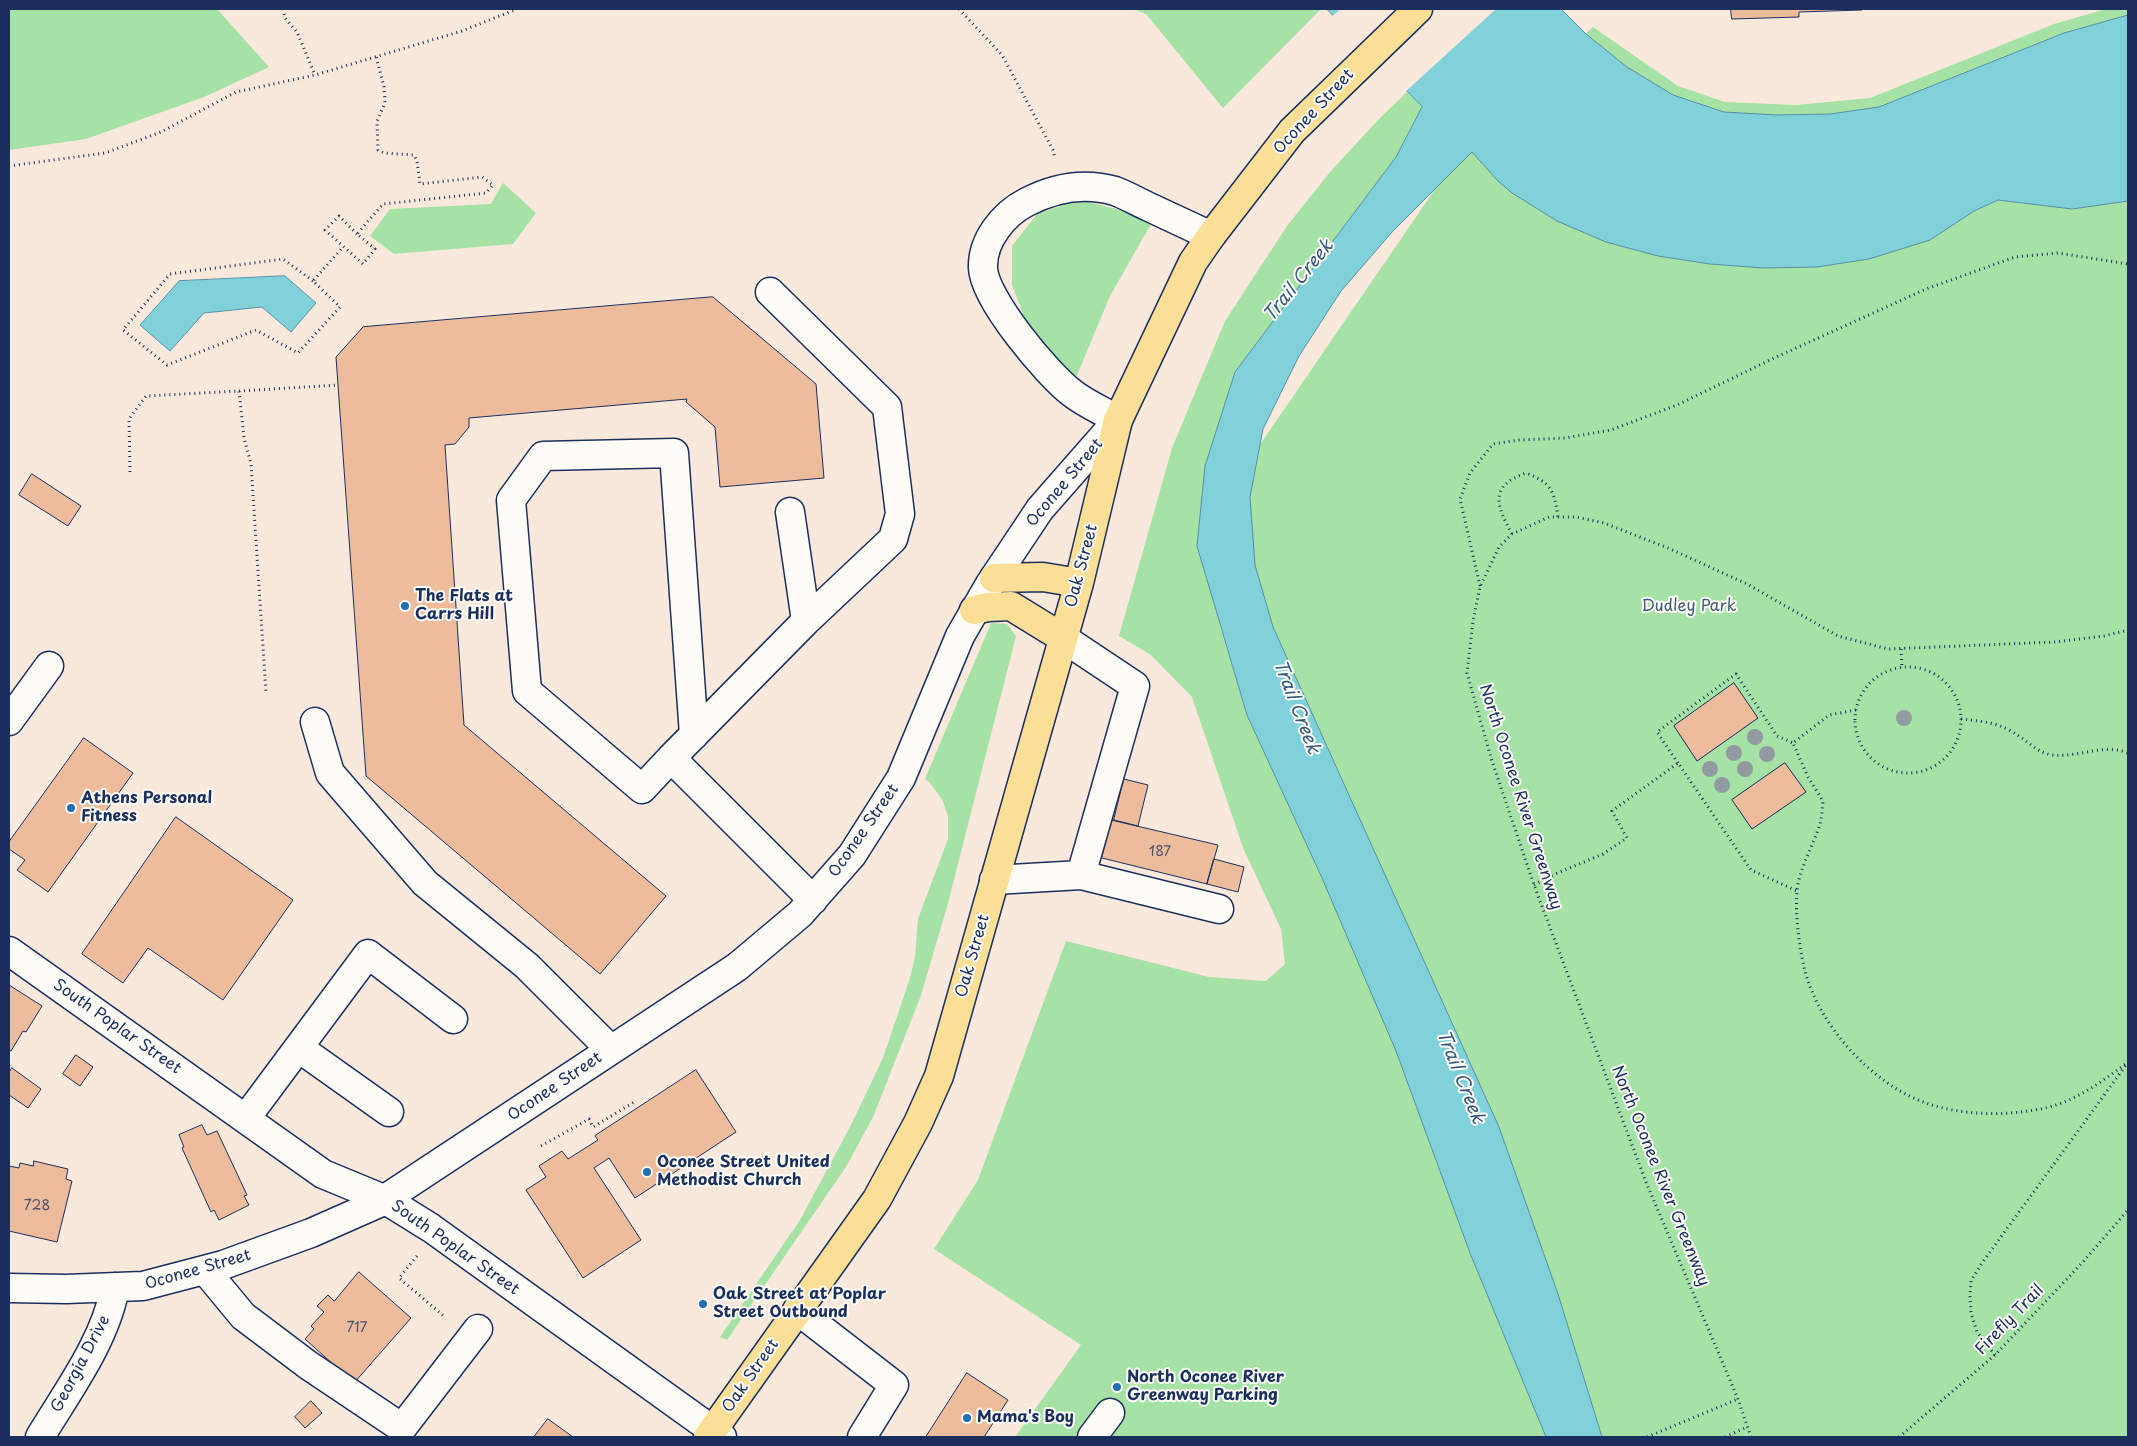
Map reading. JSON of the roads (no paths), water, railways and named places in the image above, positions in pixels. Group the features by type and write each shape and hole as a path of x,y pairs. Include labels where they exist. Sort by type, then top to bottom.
{"main road":[{"name":"Oconee Street","path":"1118,420 1193,262 1211,236 1292,131 1365,58 1418,9"},
{"name":"Oak Street","path":"714,1435 797,1310 876,1199 918,1123 939,1076 1063,638 1118,420"},
{"path":"994,578 1043,577 1078,583"},
{"path":"974,610 1011,606 1063,638"}],"street":[{"path":"1118,420 1071,392 1041,363 990,291 983,269 985,251 992,232 1020,205 1060,189 1086,187 1115,191 1211,236"},
{"path":"694,735 674,452 543,456 511,500 526,691 642,789 806,621 893,538 900,514 887,407 770,292"},
{"name":"Oconee Street","path":"9,1288 115,1288 143,1286 223,1266 311,1233 386,1200 737,967 786,928 814,900 852,855 901,778 960,636 974,610 1040,509 1118,420"},
{"path":"790,512 806,621"},
{"path":"1063,638 1135,686 1081,875"},
{"path":"9,721 49,666"},
{"path":"315,722 330,774 425,884 527,966 611,1050"},
{"path":"671,758 814,900"},
{"path":"994,880 1081,875 1219,910"},
{"name":"South Poplar Street","path":"9,951 323,1174 386,1200 431,1228 714,1435"},
{"path":"246,1118 368,954 453,1019"},
{"path":"299,1048 389,1112"},
{"path":"205,1270 243,1316 308,1365 402,1428 474,1333"},
{"name":"Georgia Drive","path":"40,1437 96,1342 112,1305 115,1288"},
{"path":"797,1310 894,1385 862,1437"},
{"path":"1092,1437 1110,1413"}],"water":[{"name":"Trail Creek","path":"1327,9 1561,9 1586,34 1627,67 1673,95 1724,112 1777,115 1830,114 1879,107 2064,33 2128,15 2128,201 2072,209 1998,200 1974,211 1930,240 1869,259 1817,267 1763,268 1710,264 1658,256 1606,242 1557,221 1512,193 1499,182 1472,152 1393,231 1341,291 1299,356 1263,429 1250,497 1255,565 1273,627 1499,1127 1558,1294 1602,1437 1546,1437 1470,1253 1396,1051 1322,878 1247,715 1197,546 1205,466 1235,372 1396,157 1422,107"},
{"path":"285,276 316,303 291,332 262,307 204,313 170,351 140,325 179,281"}],"place":[{"name":"The Flats at Carrs Hill","path":"405,606"},
{"name":"Athens Personal Fitness","path":"71,808"},
{"name":"Oconee Street United Methodist Church","path":"647,1172"},
{"name":"Oak Street at Poplar Street Outbound","path":"703,1304"},
{"name":"North Oconee River Greenway Parking","path":"1117,1387"},
{"name":"Mama's Boy","path":"967,1418"}],"park label":[{"name":"Dudley Park","path":"1689,607"}]}
